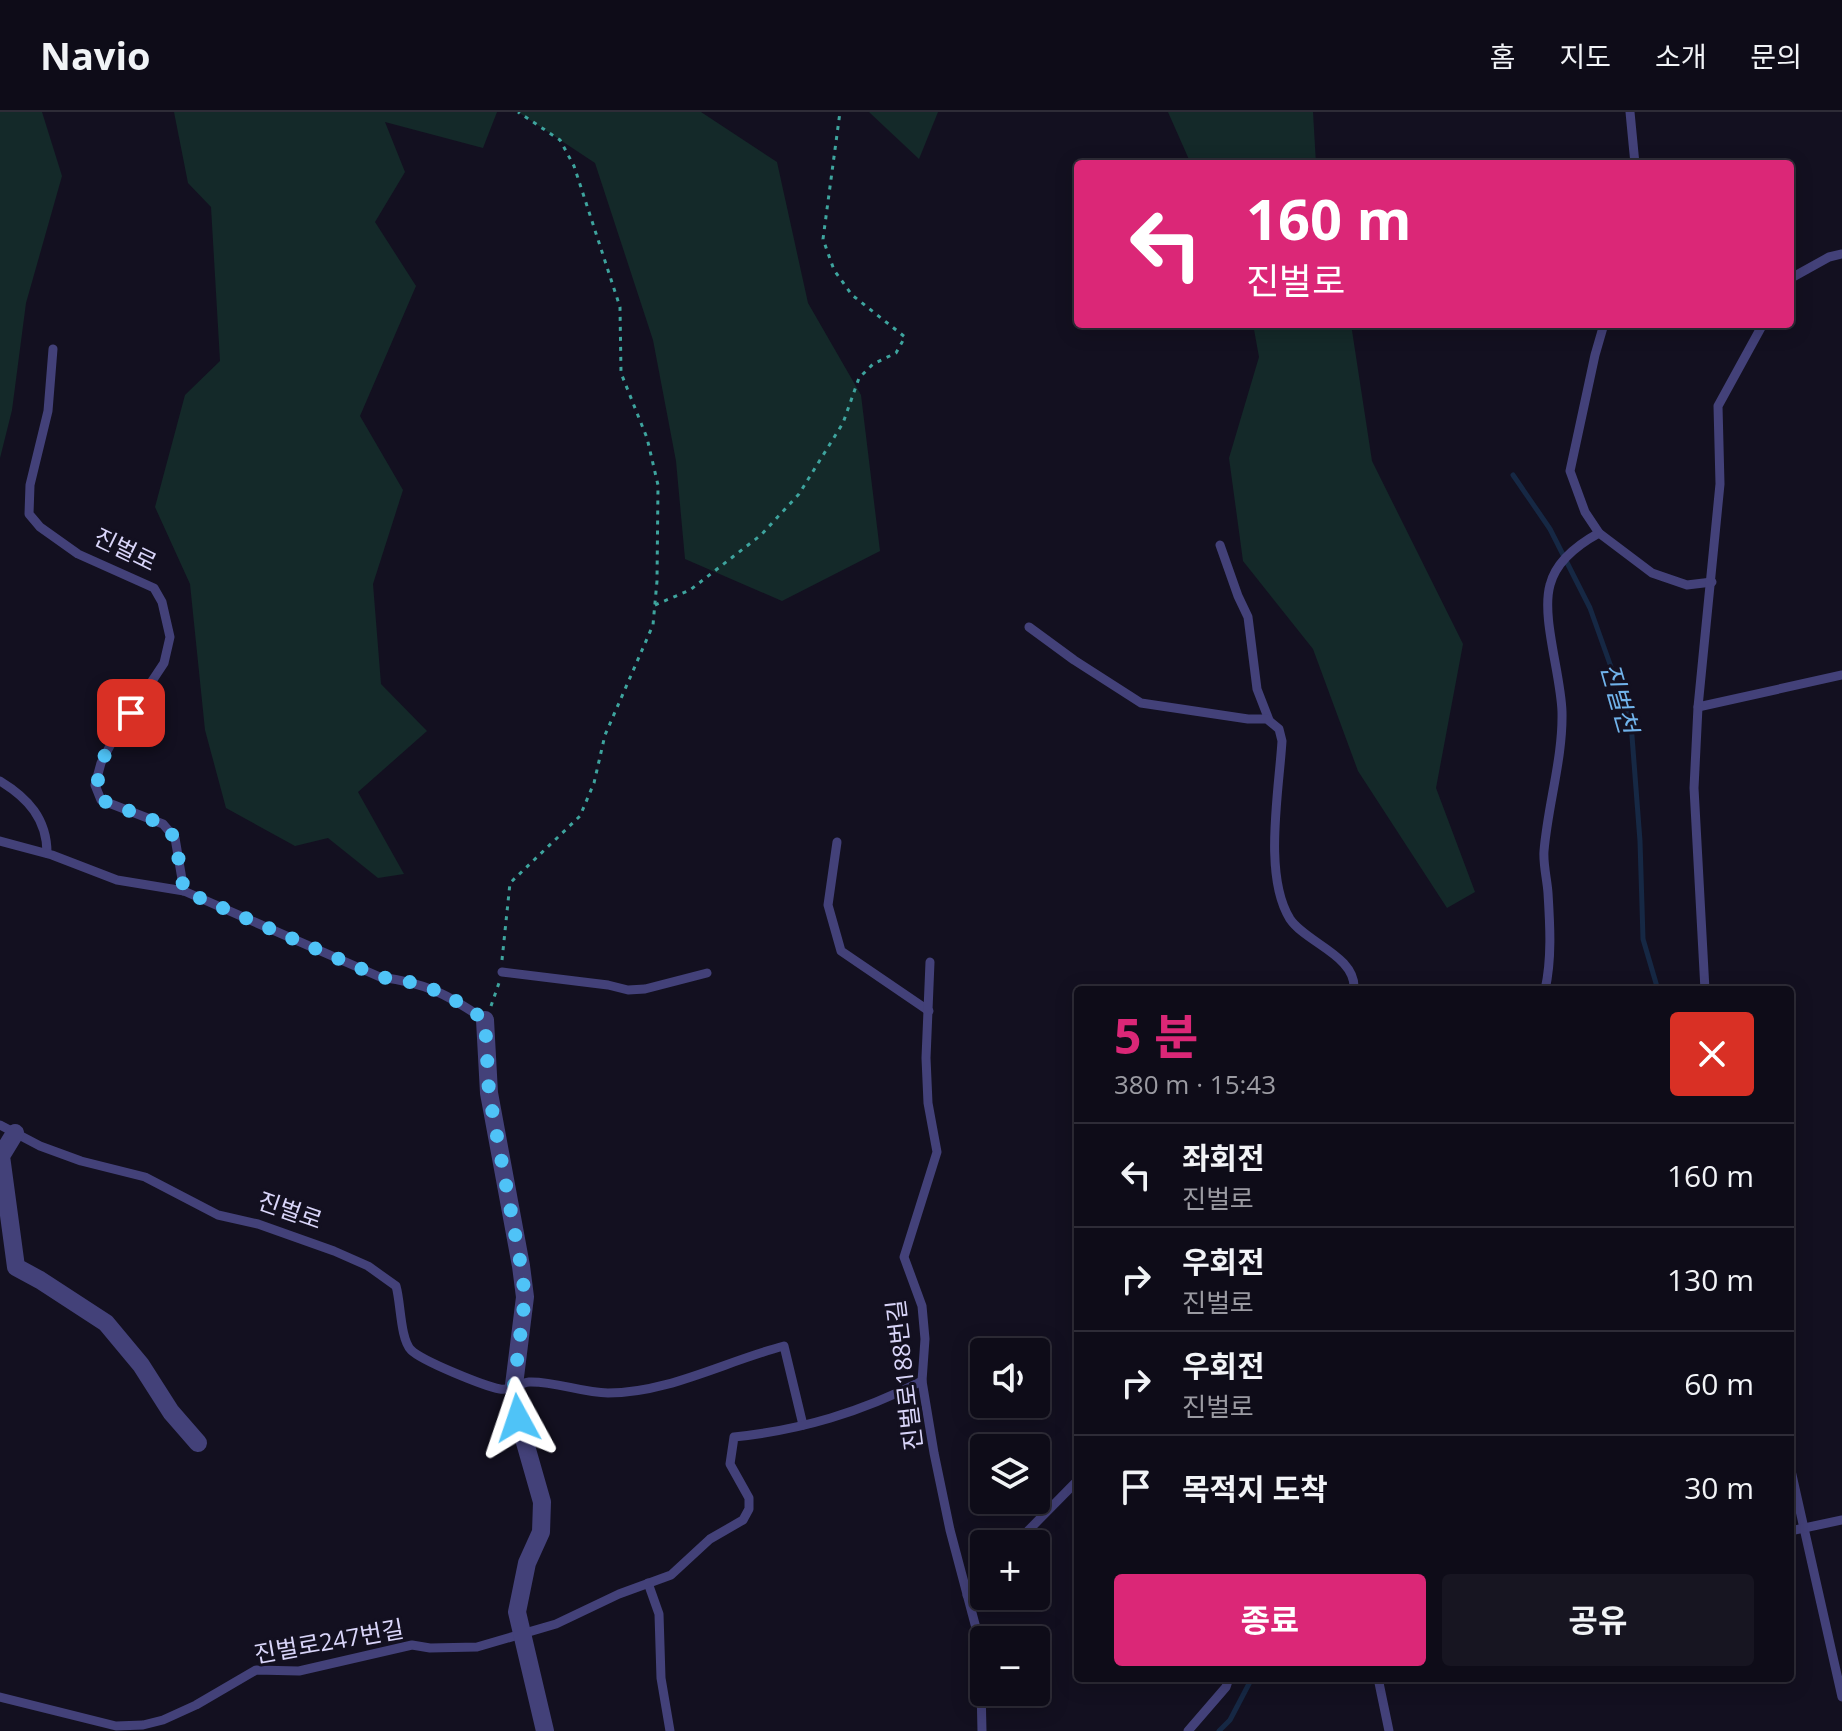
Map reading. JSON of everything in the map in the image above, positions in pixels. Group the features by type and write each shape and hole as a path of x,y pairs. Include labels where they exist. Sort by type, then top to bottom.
{"street":[{"path":"485,1020 489,1093 525,1297 514,1387 518,1418 542,1502 541,1532 527,1563 517,1612 545,1731"},
{"path":"7,1129 1,1156 16,1267 106,1323 141,1365 171,1412 198,1443"}],"lane":[{"path":"1630,112 1635,160"},
{"path":"1794,276 1829,257 1842,254"},
{"path":"1603,328 1570,471 1585,512 1599,533 1652,573 1687,585 1712,582"},
{"path":"1705,986 1694,788 1698,707 1720,484 1718,406 1761,328"},
{"name":"진벌로","path":"53,349 48,411 30,485 29,514 40,527 78,554 154,588 162,602 170,637 164,663 113,740 101,763 95,785 101,800 163,824 175,838 184,891"},
{"path":"1546,986 1549,971 1544,852 1555,787 1562,715 1560,679 1548,604 1550,583 1576,546 1599,533"},
{"path":"1220,545 1248,617 1257,689 1269,720 1279,729 1282,741 1274,867 1281,896 1291,920 1338,959 1353,976 1354,986"},
{"path":"1029,627 1141,703 1269,720"},
{"path":"1698,707 1842,675"},
{"path":"0,781 31,804 47,845 47,853"},
{"path":"0,841 47,853 117,880 184,891 380,977 413,981 451,996 485,1020"},
{"path":"837,842 828,905 841,951 929,1011"},
{"name":"진벌로188번길","path":"930,962 926,1058 928,1103 937,1152 904,1257 922,1306 925,1339 922,1381 950,1530 980,1643 982,1731"},
{"path":"502,972 628,990 645,989 707,973"},
{"name":"진벌로","path":"7,1129 40,1146 81,1161 145,1177 218,1215 271,1228 368,1266 396,1286 404,1340 412,1351 500,1390 529,1382 606,1394 637,1391 666,1385 784,1346 803,1425"},
{"name":"진벌로247번길","path":"0,1697 116,1726 143,1725 196,1705 256,1670 299,1671 412,1645 430,1648 477,1647 556,1624 671,1575 710,1539 743,1520 749,1509 749,1498 730,1464 734,1437 769,1433 878,1404 922,1381"},
{"path":"1029,1530 1074,1484"},
{"path":"1794,1485 1842,1697"},
{"path":"1794,1530 1842,1520"},
{"path":"648,1583 659,1614 661,1678 670,1731"},
{"path":"967,1595 970,1592"},
{"path":"1188,1731 1228,1682"},
{"path":"1379,1682 1389,1731"}],"path":[{"path":"485,1020 502,972 510,883 580,816 594,783 605,735 653,625 655,605 658,485 647,438 621,373 620,307 574,166 560,140 518,112"},
{"path":"655,605 690,590 761,535 799,494 843,423 859,378 873,364 896,353 905,337 852,295 834,270 823,239 840,112"}],"green space":[{"path":"0,112 42,112 62,176 26,303 12,410 0,458"},
{"path":"174,112 497,112 483,148 385,122 405,172 375,222 416,286 360,416 403,490 373,584 381,684 427,731 358,792 404,874 378,878 328,838 295,846 226,808 205,730 190,584 155,507 185,395 220,361 211,207 188,183"},
{"path":"518,112 701,112 777,162 808,303 861,395 880,551 782,601 685,559 676,461 653,340 595,163"},
{"path":"869,112 938,112 919,159"},
{"path":"1168,112 1313,112 1316,160 1189,160"},
{"path":"1254,328 1352,328 1372,461 1463,644 1436,788 1475,892 1447,908 1358,771 1313,649 1243,561 1229,458 1259,357"}],"waterway":[{"name":"진벌천","path":"1513,475 1550,529 1590,608 1631,723 1640,841 1643,939 1657,986"},
{"name":"진벌천","path":"1219,1731 1230,1720 1250,1682"}],"route":[{"path":"131,713 101,763 95,785 101,800 163,824 175,838 184,891 380,977 413,981 451,996 485,1020 489,1093 525,1297 514,1385 518,1418"}]}
